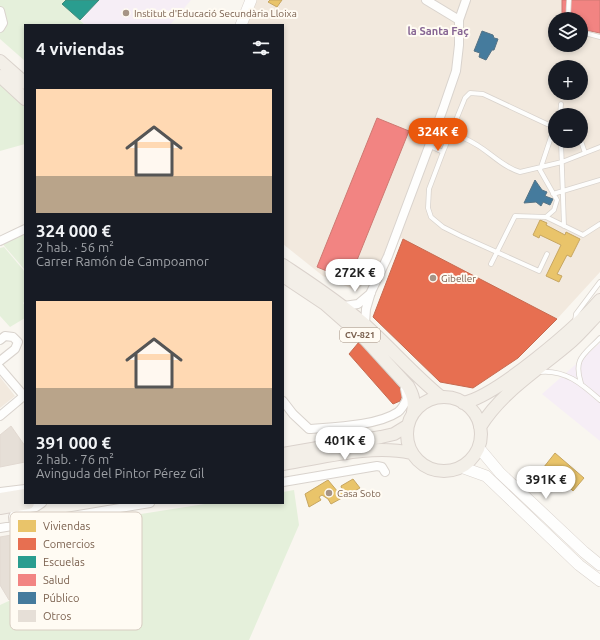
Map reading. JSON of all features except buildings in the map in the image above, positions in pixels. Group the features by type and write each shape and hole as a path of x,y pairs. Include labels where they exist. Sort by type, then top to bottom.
{"main road":[{"path":"241,24 251,0"},
{"path":"0,61 24,82"},
{"path":"0,76 24,98"},
{"name":"CV-821","path":"284,266 344,306 418,378 441,397 449,397 464,403"},
{"name":"CV-821","path":"284,277 325,304 360,335 403,380 412,394 414,404 413,412 407,426 406,437 411,453"},
{"path":"284,464 368,451 395,451 411,453 424,467 433,470 452,471 461,467 472,459 479,448 480,427 475,413 464,403 481,397 512,376 575,326 600,300"},
{"path":"480,427 490,412 502,399 572,341 600,312"},
{"path":"413,412 426,402 441,397"},
{"path":"284,454 381,437 394,434 407,426"},
{"path":"479,448 500,474 600,565"},
{"path":"461,467 486,476 579,565 600,581"},
{"path":"0,499 24,495"},
{"path":"0,508 24,504"}],"street":[{"path":"426,0 459,20"},
{"path":"364,324 366,309 371,292 388,256 430,146 456,71 459,45 459,20 466,0"},
{"path":"0,11 3,23 0,28"},
{"path":"0,241 24,229"},
{"path":"344,306 358,304 371,292"},
{"path":"0,340 6,336 13,337 18,342 15,349 0,361"},
{"path":"0,368 24,395 0,416"},
{"path":"284,402 293,414 309,429 353,425 389,416 400,411 407,399 403,380"},
{"path":"284,482 377,466 382,467 385,472"},
{"path":"0,492 24,489"},
{"path":"14,512 16,510 36,507 40,504"},
{"path":"97,512 144,504"},
{"path":"0,512 10,516"},
{"path":"0,528 10,527"}],"lane":[{"path":"568,12 569,0"},
{"path":"588,33 600,36"},
{"path":"547,254 539,271 443,226 431,217 428,208 429,189 451,132 468,94 476,92 548,124"},
{"path":"561,104 561,108"},
{"path":"451,132 478,145 489,155 513,170 526,171 540,168 562,162 600,147"},
{"path":"546,217 554,210 557,200 542,177 540,168 548,145"},
{"path":"430,146 443,152"},
{"path":"561,148 564,226"},
{"path":"583,148 585,153"},
{"path":"553,194 600,180"},
{"path":"491,264 515,216 546,217 583,235 600,224"},
{"path":"575,326 576,314 600,282"},
{"path":"581,383 577,371 578,362 600,338"},
{"path":"533,372 547,371 561,373 581,383 600,400"}],"shaded area":[{"name":"Institut d'Educació Secundària Lloixa","path":"66,0 191,0 171,24 85,24 62,4"},
{"path":"247,0 600,0 600,272 557,319 401,238 357,291 323,276 284,245 284,24 236,24"},
{"path":"600,343 600,441 542,394"},
{"path":"0,377 15,396 0,408"}],"green space":[{"path":"0,0 66,0 62,4 84,24 24,24 24,60 0,39"},
{"path":"0,82 24,103 24,144 0,151"},
{"path":"24,229 24,269 0,241"},
{"path":"4,247 24,271 24,319 10,327 0,316 0,248"},
{"path":"294,490 299,525 249,640 0,640 0,605 10,600 10,630 142,630 142,514 205,504 284,504 284,492"}],"place":[{"name":"Institut d'Educació Secundària Lloixa","path":"126,13"},
{"name":"Gibeller","path":"433,278"},
{"name":"Casa Soto","path":"329,493"}],"district":[{"name":"la Santa Faç","path":"438,31"}]}
